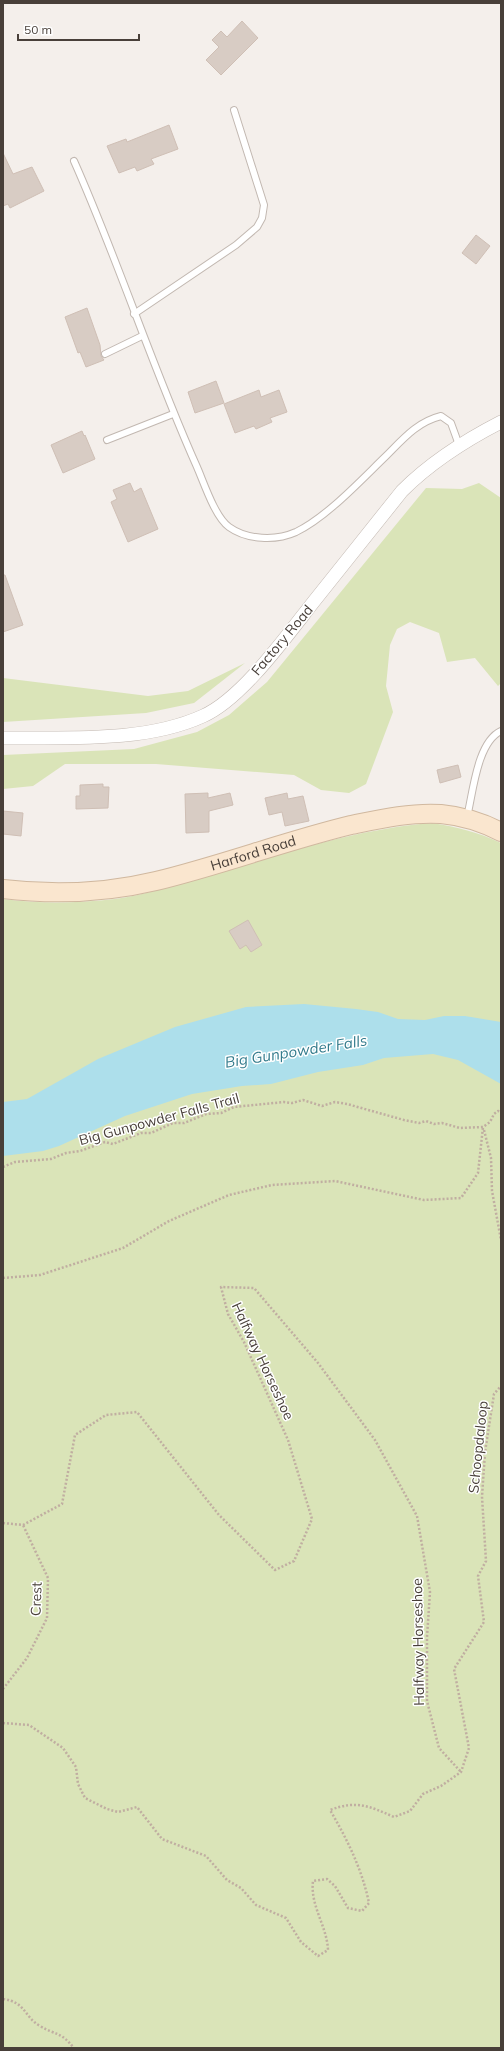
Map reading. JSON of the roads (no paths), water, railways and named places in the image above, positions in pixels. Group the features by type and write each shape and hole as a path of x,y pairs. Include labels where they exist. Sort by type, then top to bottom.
{"main road":[{"name":"Harford Road","path":"3,889 59,892 115,889 156,881 283,843 366,822 425,814 467,818 501,832"}],"street":[{"name":"Factory Road","path":"3,738 136,733 183,723 216,710 234,694 277,648 402,492 421,472 459,445 501,422"}],"lane":[{"path":"134,314 236,245 257,227 262,218 264,205 234,110"},
{"path":"74,161 97,214 142,336 173,414 217,512 228,527 243,534 263,538 276,538 294,533 307,526 348,491 409,433 429,419 441,416 451,423 459,445"},
{"path":"105,354 142,336"},
{"path":"107,440 173,414"},
{"path":"467,818 480,759 491,738 501,731"}],"water":[{"name":"Big Gunpowder Falls","path":"304,1004 378,1012 398,1019 425,1020 444,1016 465,1016 501,1022 501,1084 458,1060 433,1054 384,1058 363,1065 318,1072 271,1084 242,1086 192,1094 125,1116 59,1146 43,1151 3,1156 3,1102 27,1099 98,1059 175,1027 246,1007"}]}
